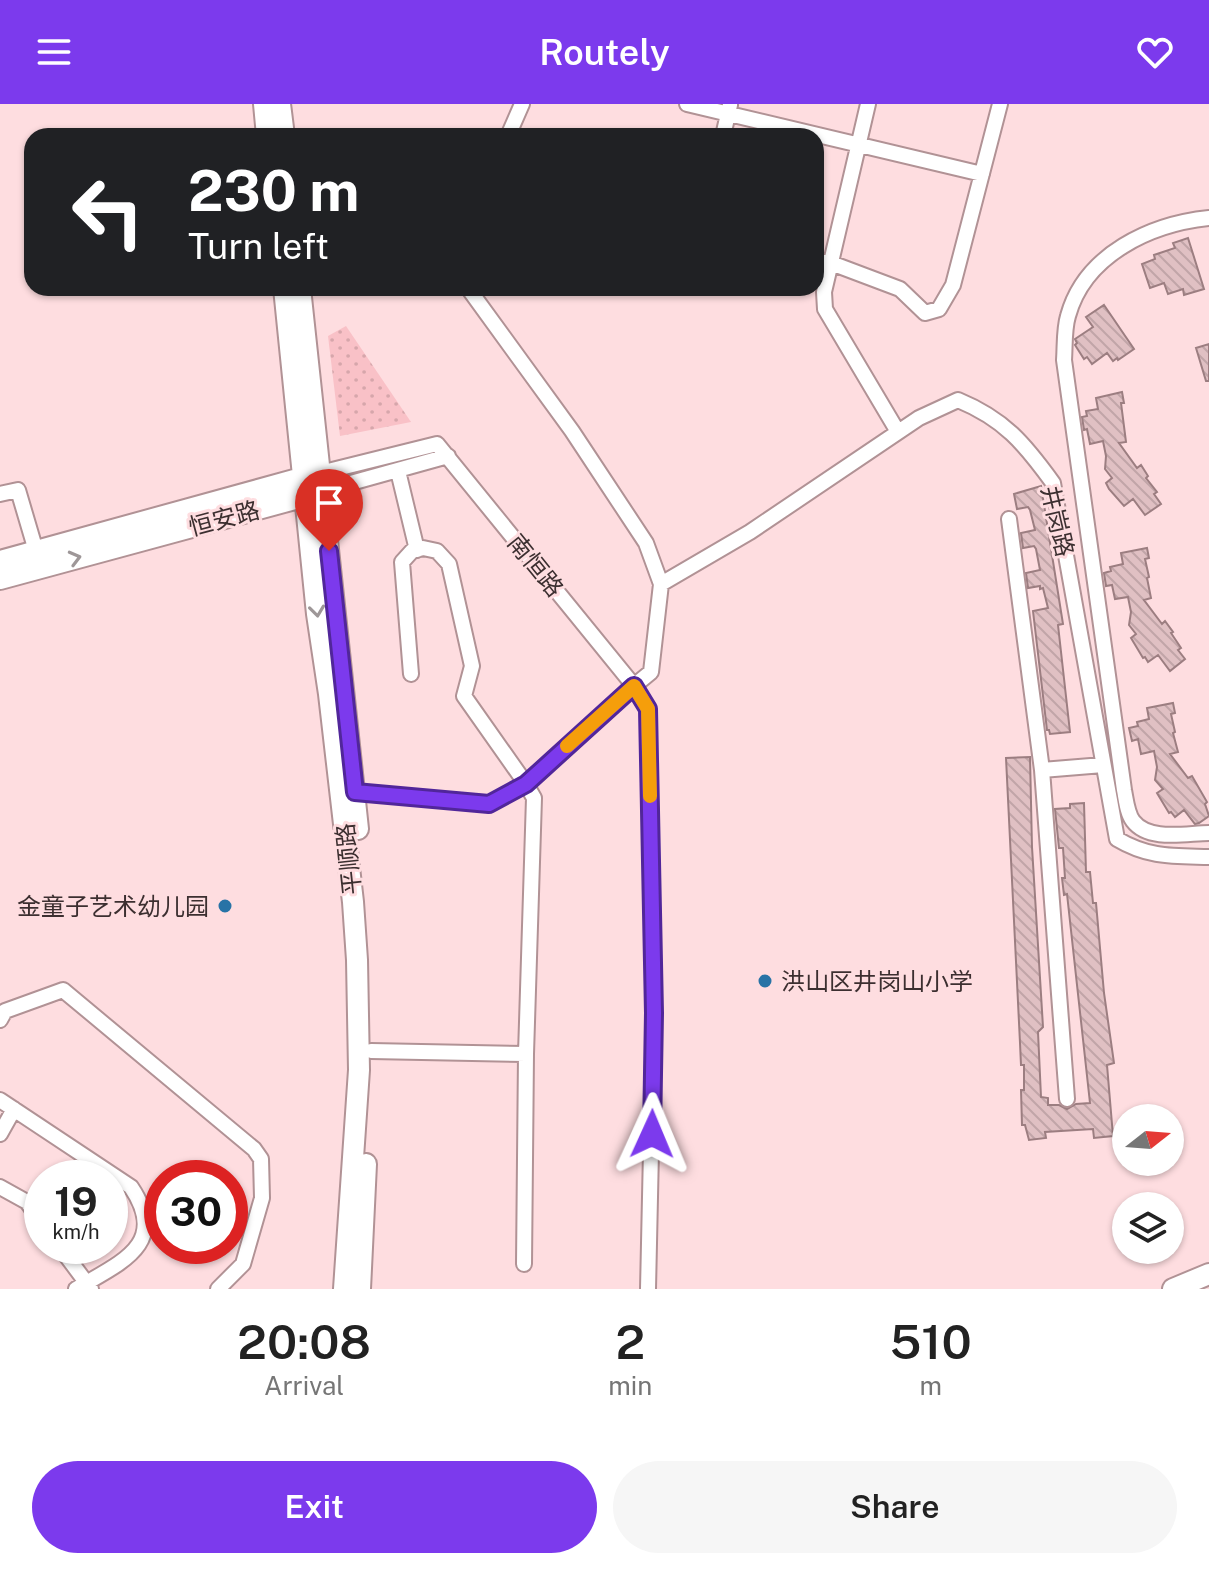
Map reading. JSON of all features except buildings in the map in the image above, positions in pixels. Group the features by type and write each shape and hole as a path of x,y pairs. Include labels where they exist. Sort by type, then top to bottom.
{"main road":[{"path":"264,104 266,128"},
{"path":"280,104 283,128"},
{"name":"平顺路","path":"285,296 355,792 368,956 371,1051 360,1289"},
{"name":"平顺路","path":"301,296 313,484 317,614 328,683 357,960 359,1070 344,1289"},
{"name":"恒安路","path":"0,561 313,484"},
{"name":"恒安路","path":"0,579 313,484"},
{"path":"1173,1289 1209,1274"},
{"path":"1200,1289 1209,1285"}],"street":[{"path":"512,128 522,104"},
{"path":"687,104 730,108 804,128"},
{"path":"824,259 868,104"},
{"path":"824,262 900,289 925,313 939,309 953,285 1000,104"},
{"path":"725,128 730,108"},
{"path":"824,134 982,174"},
{"path":"1209,218 1179,221 1129,241 1098,265 1075,298 1068,317 1064,360 1130,814 1140,828 1156,834 1209,833"},
{"path":"824,292 825,309 898,432"},
{"path":"355,792 489,804 526,784 651,672 661,584 646,543 572,431 474,296"},
{"name":"井岗路","path":"661,584 750,532 919,418 958,400 997,419 1024,445 1053,483 1117,839 1136,850 1157,856 1209,857"},
{"name":"恒安路","path":"313,484 437,444"},
{"name":"南恒路","path":"437,444 634,686 648,709 654,1013 648,1289"},
{"name":"恒安路","path":"313,484 398,471 448,456"},
{"path":"398,471 417,550"},
{"path":"0,494 18,490 36,551"},
{"path":"1009,519 1042,770 1067,1099"},
{"path":"411,674 402,562 412,551 437,551 449,564 472,666 464,696 534,798 526,1054 524,1264"},
{"path":"1042,770 1103,765"},
{"path":"0,1020 5,1011 63,990 254,1149 261,1159 262,1198 243,1264 218,1289"},
{"path":"371,1051 526,1054"},
{"path":"0,1100 131,1187 143,1206 144,1231 134,1255 85,1287 70,1264"},
{"path":"0,1134 14,1109"},
{"path":"0,1187 24,1200"}],"shaded area":[{"path":"346,326 411,422 340,436 328,336"}],"slow traffic":[{"path":"567,746 634,686 648,709 650,796"}],"place":[{"name":"金童子艺术幼儿园","path":"225,906"},
{"name":"洪山区井岗山小学","path":"765,981"}],"route":[{"path":"329,551 355,792 489,804 526,784 634,686 648,709 654,1013 652,1134"}]}
